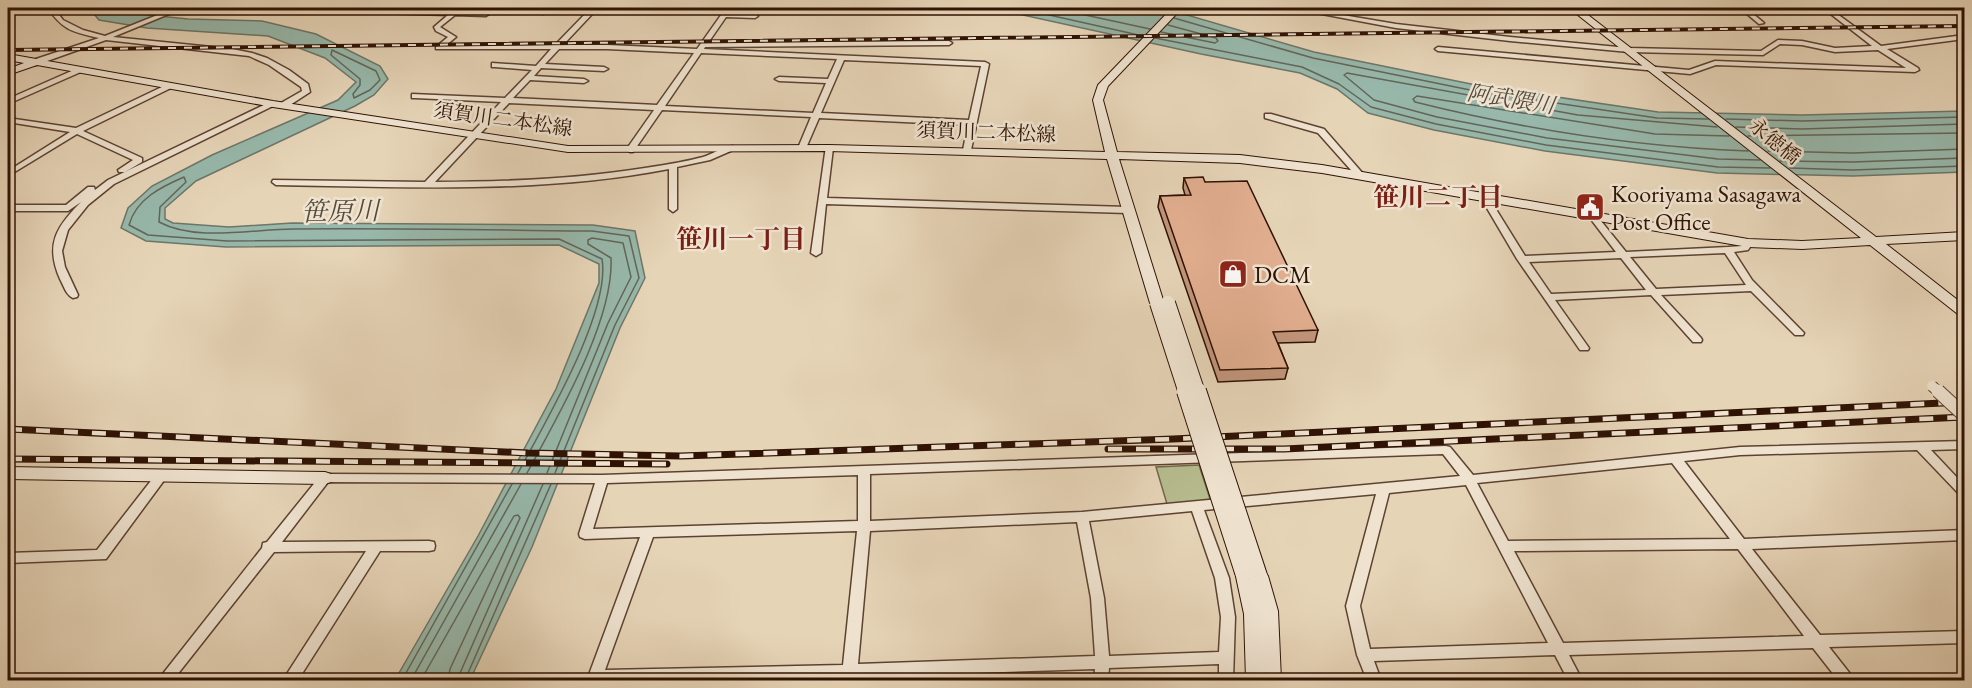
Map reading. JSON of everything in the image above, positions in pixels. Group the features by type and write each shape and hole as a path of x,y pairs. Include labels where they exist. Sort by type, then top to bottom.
{"street":[{"path":"51,8 58,20 108,37 249,53 305,86 306,92 283,105 111,182 97,192 64,229 57,252 73,295"},
{"path":"8,57 33,63 108,37 179,8"},
{"path":"272,8 486,14"},
{"path":"460,8 437,27 438,30 453,37 438,48 700,48 949,43"},
{"path":"543,12 551,8 593,9"},
{"path":"633,8 630,10 653,11"},
{"path":"630,150 729,8"},
{"path":"1163,303 1128,210 1114,156 1098,108 1103,85 1178,8"},
{"path":"1293,8 1396,26 1629,50 1763,53 1778,42 1802,43 1835,50 1880,48 1965,37"},
{"name":"永徳橋","path":"1574,8 1870,241 1965,312"},
{"path":"1743,8 1761,23"},
{"path":"1438,49 1690,72 1715,63 1911,72 1915,70 1880,48 1826,8"},
{"path":"427,185 593,9"},
{"path":"724,15 755,16"},
{"path":"700,48 841,58 985,64 967,150"},
{"path":"802,148 841,58"},
{"name":"須賀川二本松線","path":"8,72 33,63 169,87 568,149 829,147 1240,159 1360,176 1748,243 1802,245 1965,236"},
{"path":"495,65 604,69"},
{"path":"8,102 79,71"},
{"path":"528,78 584,81"},
{"path":"779,79 830,81"},
{"path":"10,171 77,131 169,87"},
{"path":"415,96 973,123"},
{"path":"1268,116 1321,130 1357,169 1360,176"},
{"path":"8,120 77,131 139,160 100,183 68,208 8,208"},
{"path":"816,253 829,147"},
{"path":"276,182 427,185 536,184 673,165 716,157 730,148"},
{"path":"1114,156 1130,188 1163,303 1251,574 1268,611 1271,681"},
{"path":"673,165 673,209"},
{"path":"1485,198 1522,259 1584,348"},
{"path":"823,201 1128,210"},
{"path":"1594,218 1654,293 1697,340"},
{"path":"1522,259 1728,250 1744,248 1748,243"},
{"path":"1728,250 1754,288 1799,333"},
{"path":"1549,297 1754,288"},
{"path":"1932,386 1965,415"},
{"path":"597,478 585,534 1082,517 1384,489 1740,451 1965,445"},
{"path":"1920,446 1965,492"},
{"path":"8,473 474,480 864,470 1446,450 1469,479 1507,546 1575,681"},
{"path":"1674,458 1846,681"},
{"path":"850,671 864,526 864,470"},
{"path":"8,558 101,555 161,476"},
{"path":"165,681 268,546 325,478"},
{"path":"1374,681 1364,655 1353,606 1384,489"},
{"path":"1197,506 1222,578 1228,617 1226,681"},
{"path":"1082,517 1093,570 1103,664 1101,681"},
{"path":"648,532 595,678 793,677 850,671 907,675 1226,658"},
{"path":"1507,546 1742,544 1965,535"},
{"path":"268,546 429,546"},
{"path":"290,681 376,547"},
{"path":"1251,574 1256,681"},
{"path":"1364,655 1965,637"}],"green space":[{"path":"1199,465 1211,502 1167,504 1156,467"}],"water":[{"path":"89,8 118,8 120,12 188,19 262,21 316,34 380,66 388,79 374,95 355,106 196,181 165,208 165,219 173,223 229,227 292,223 593,225 635,231 645,278 620,328 532,547 470,680 395,680 478,536 556,389 599,283 599,264 559,245 226,247 146,241 121,228 128,208 152,186 212,155 338,100 356,82 325,58 268,36 147,28 99,20"},
{"name":"阿武隈川","path":"991,8 1148,8 1187,15 1314,52 1476,85 1658,112 1802,115 1964,111 1964,172 1853,176 1717,173 1545,151 1434,130 1368,113 1337,89 1300,73"}],"building":[{"name":"DCM","path":"1203,177 1205,182 1247,181 1318,330 1273,332 1288,368 1220,370 1160,196 1191,195 1184,178"}],"railway":[{"path":"8,50 1964,26"},
{"path":"8,429 528,453 681,456 1173,439 1964,402"},
{"path":"1108,449 1284,449 1964,417"},
{"path":"8,459 667,464"}],"place":[{"name":"Kooriyama Sasagawa Post Office","path":"1590,207"},
{"name":"DCM","path":"1233,274"}],"district":[{"name":"笹川二丁目","path":"1438,197"},
{"name":"笹川一丁目","path":"741,239"}],"water label":[{"name":"笹原川","path":"340,211"}]}
